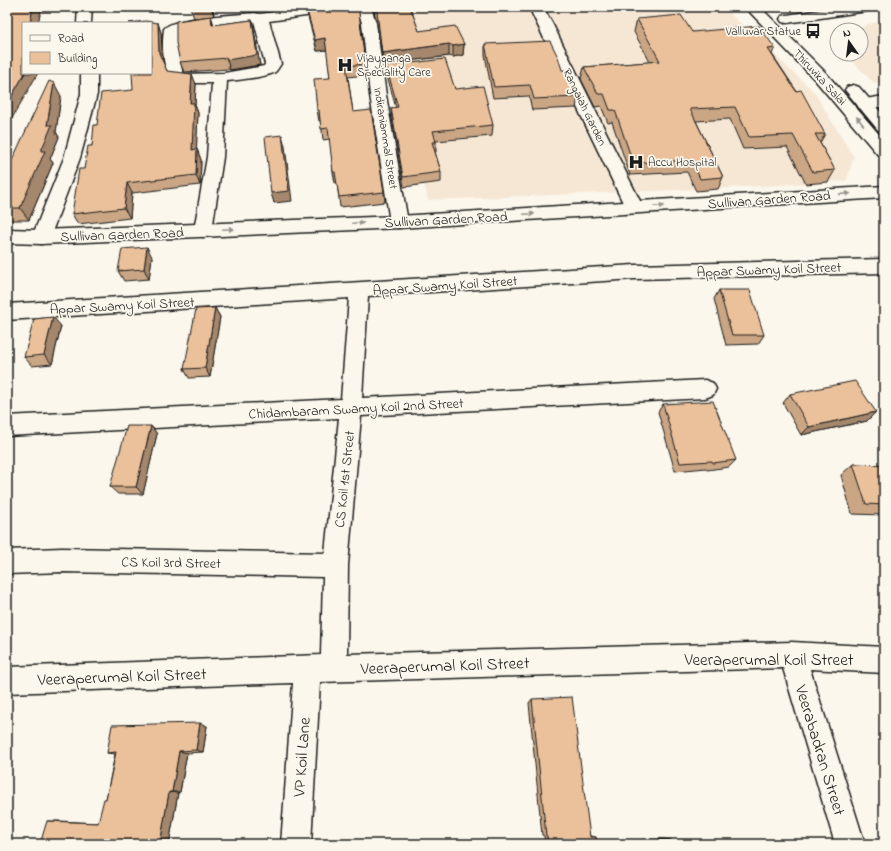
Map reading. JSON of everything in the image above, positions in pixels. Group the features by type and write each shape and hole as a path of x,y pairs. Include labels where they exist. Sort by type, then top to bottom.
{"street":[{"path":"84,22 85,7"},
{"path":"260,18 272,64 270,69 220,77 186,79 177,78 174,72 170,35 164,28 254,17 260,18 342,7"},
{"name":"Indiraniammal Street","path":"364,7 383,70 378,95 399,222"},
{"name":"Rangaiah Garden","path":"536,7 634,207"},
{"name":"Thiruvika Salai","path":"752,7 770,23 842,99 884,151"},
{"path":"787,20 867,7"},
{"name":"Thiruvika Salai","path":"812,46 828,63"},
{"path":"41,237 72,158 89,94 89,74"},
{"path":"203,230 216,157 220,77"},
{"name":"Thiruvika Salai","path":"844,80 884,126"},
{"path":"865,104 884,101"},
{"name":"Sullivan Garden Road","path":"7,236 41,237 399,222 884,192"},
{"name":"Appar Swamy Koil Street","path":"7,312 359,291 635,272 884,266"},
{"name":"CS Koil 1st Street","path":"334,668 336,565 351,409 359,291"},
{"name":"Chidambaram Swamy Koil 2nd Street","path":"7,426 351,409 706,389"},
{"name":"CS Koil 3rd Street","path":"7,562 62,560 336,565"},
{"name":"Veeraperumal Koil Street","path":"7,680 334,668 792,655 884,660"},
{"name":"Veerabadran Street","path":"792,655 850,844"},
{"name":"VP Koil Lane","path":"296,844 307,670"}],"shaded area":[{"path":"383,7 723,7 814,92 854,157 846,181 726,188 428,200"},
{"path":"884,21 884,81 874,83 853,62 869,62 869,24"}],"building":[{"path":"7,7 33,7 30,22 22,22 22,74 24,74 7,104"},
{"path":"306,7 358,7 365,64 346,66 353,112 371,110 384,192 339,197 335,172 333,172 328,128 321,129 319,110 317,110 314,79 330,78 325,38 315,40"},
{"path":"375,7 410,7 419,31 455,26 464,44 453,46 449,44 382,53 377,12"},
{"path":"681,15 692,32 759,26 775,48 768,49 796,91 801,90 825,134 815,134 835,170 813,172 793,135 749,137 735,107 690,109 723,177 700,179 692,160 633,163 615,110 610,110 604,94 598,94 584,67 660,61 637,19"},
{"path":"211,16 212,25 252,20 257,55 227,60 227,58 180,62 176,43 176,21"},
{"path":"152,22 158,23 159,53 167,71 192,74 190,103 194,103 192,150 197,149 196,175 127,183 124,208 72,214 79,169 84,169 88,146 92,146 94,125 97,125 101,93 133,90 132,74 152,74"},
{"path":"550,41 558,57 562,70 564,70 578,97 534,99 530,85 494,87 485,44"},
{"path":"445,59 455,89 483,86 493,125 433,131 436,142 432,142 441,172 403,177 391,108 398,107 386,66"},
{"path":"49,81 54,83 47,125 52,125 41,151 45,151 20,208 7,208 7,171"},
{"path":"282,135 289,191 271,193 265,137"},
{"path":"147,247 144,269 118,271 122,249"},
{"path":"719,290 750,290 764,335 732,335"},
{"path":"215,308 205,368 184,369 196,309"},
{"path":"53,317 44,355 24,357 34,319"},
{"path":"855,381 876,412 809,427 790,394"},
{"path":"713,401 736,460 713,463 712,461 680,463 663,404"},
{"path":"127,426 151,426 136,487 110,487"},
{"path":"853,464 884,465 884,505 866,504"},
{"path":"572,697 590,837 596,837 597,844 548,844 546,836 532,699"},
{"path":"200,723 196,750 179,751 172,792 169,792 160,844 40,844 47,821 98,823 104,799 106,799 116,752 107,753 112,725"},
{"path":"671,840 672,844 606,844"}],"place":[{"name":"Valluvar Statue","path":"813,31"},
{"name":"Vijayganga Speciality Care","path":"345,65"},
{"name":"Accu Hospital","path":"636,162"}]}
